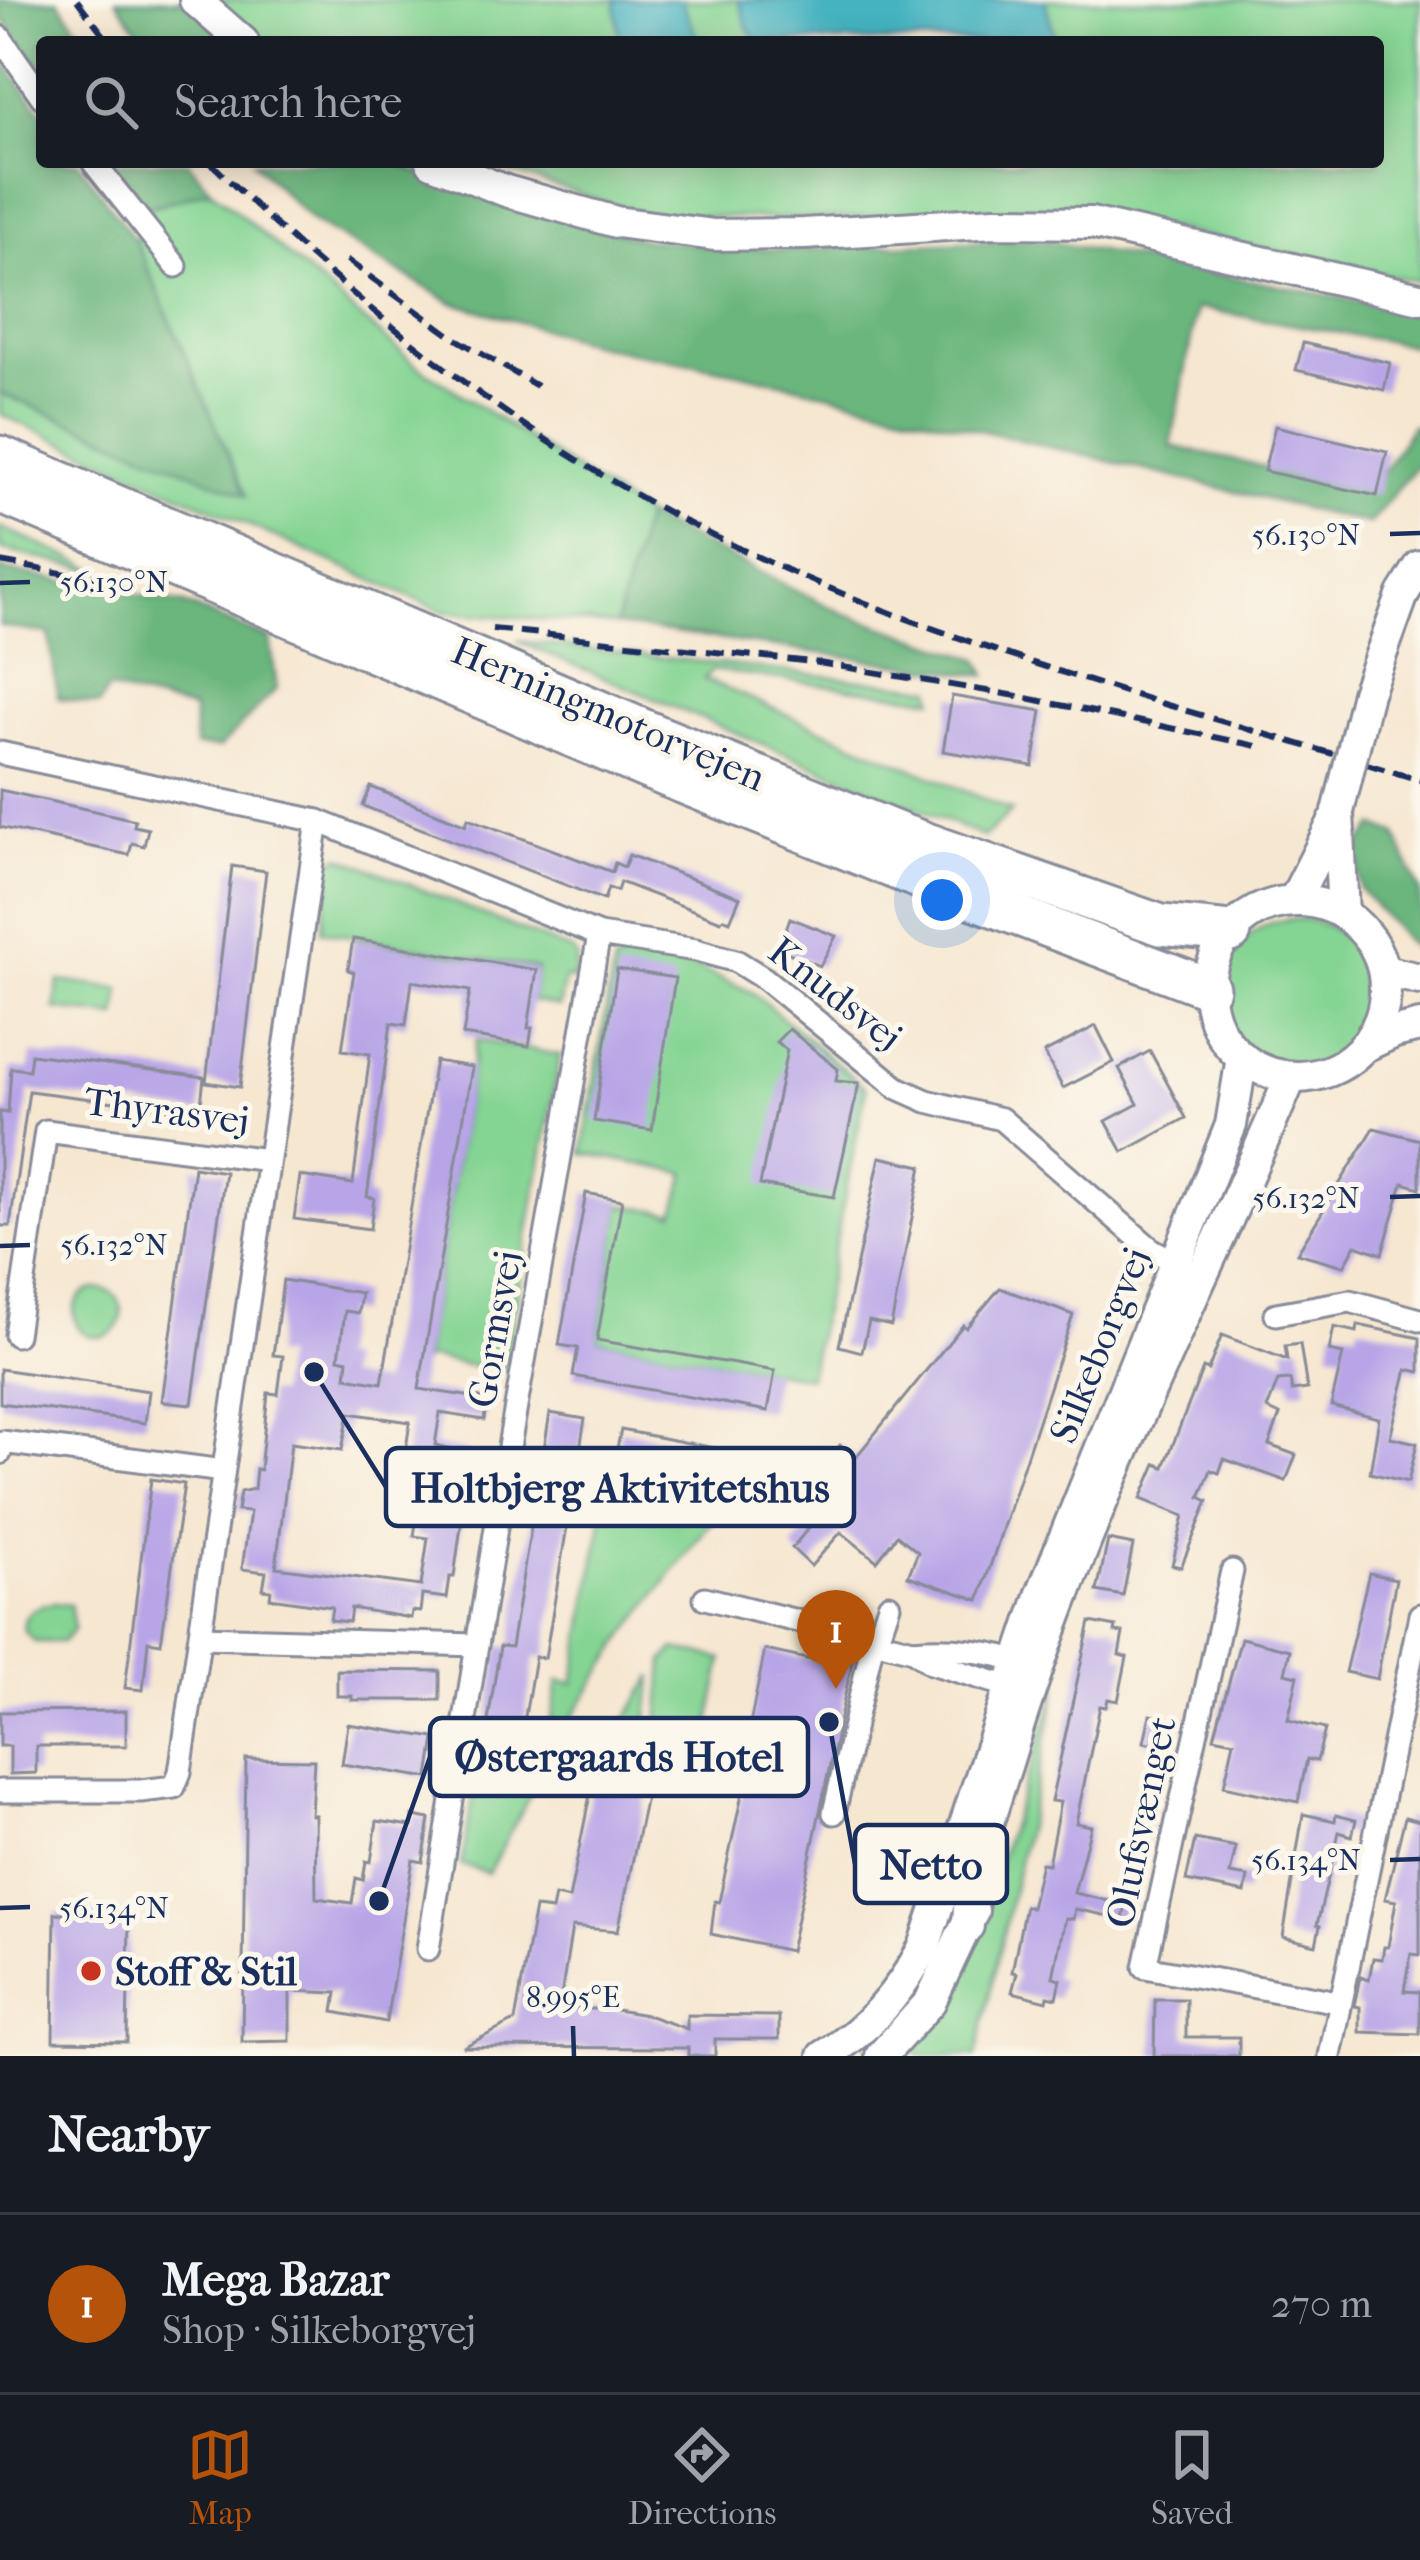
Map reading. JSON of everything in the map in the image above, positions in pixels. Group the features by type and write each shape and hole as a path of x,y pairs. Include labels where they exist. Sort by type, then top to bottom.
{"highway":[{"name":"Herningmotorvejen","path":"0,456 904,835 1161,925 1231,932"},
{"name":"Herningmotorvejen","path":"0,493 650,770 1209,988"}],"main road":[{"path":"195,0 236,36"},
{"path":"447,168 506,191 616,221 714,235 804,235 994,222 1090,224 1420,298"},
{"path":"1294,901 1338,812 1367,693 1402,594 1420,566"},
{"path":"1338,812 1343,914"},
{"path":"1363,1047 1378,1024 1385,999 1384,971 1362,929 1320,904 1294,901 1259,910 1231,932 1219,949 1209,988 1221,1034 1257,1067 1291,1077 1330,1070 1363,1047 1420,1026"},
{"path":"1384,971 1420,979"},
{"name":"Silkeborgvej","path":"968,1926 968,1891 1024,1676 1105,1503 1167,1348 1231,1125 1242,1057"},
{"name":"Silkeborgvej","path":"844,2053 903,1986 924,1947 1024,1676 1187,1268 1291,1077"},
{"name":"Silkeborgvej","path":"880,2056 930,2002 968,1926 1091,1561 1105,1503"}],"street":[{"path":"0,37 36,88"},
{"path":"98,168 176,266"},
{"name":"Knudsvej","path":"0,753 318,821 599,935 736,961 765,979 898,1088 926,1101 1001,1119 1135,1236 1187,1268"},
{"name":"Thyrasvej","path":"0,1791 141,1791 174,1787 180,1772 318,821"},
{"name":"Gormsvej","path":"428,1948 599,935"},
{"name":"Thyrasvej","path":"16,1335 46,1132 268,1160"},
{"path":"1276,1313 1351,1301 1420,1320"},
{"path":"0,1453 2,1442 223,1471"},
{"name":"Olufsvænget","path":"1232,1571 1145,1967 1339,2002"},
{"path":"705,1598 913,1650 932,1648 1024,1676"},
{"path":"834,1814 875,1641 889,1605"},
{"path":"1330,2056 1420,1615"},
{"path":"202,1637 477,1645"}],"green space":[{"path":"0,0 58,0 84,36 36,36 36,62 0,15"},
{"path":"116,0 192,0 224,36 143,36"},
{"path":"214,0 739,0 754,36 249,36"},
{"path":"1045,0 1420,0 1420,282 1093,213 776,219 640,213 500,168 1384,168 1384,36 1054,36"},
{"path":"0,57 36,104 36,168 82,168 136,242 246,495 0,393"},
{"path":"116,168 193,168 211,190 146,208"},
{"path":"259,168 408,168 639,239 776,250 1037,239 1420,313 1420,347 1197,308 1171,446 1372,491 1412,425 1420,427 1420,461 1369,524 739,372 601,346 451,302 312,221"},
{"path":"211,190 415,364 645,516 616,625 444,612 0,414 0,393 245,494 136,242 146,208"},
{"path":"645,516 843,613 979,659 987,676 616,625"},
{"path":"0,527 105,573 0,549"},
{"path":"0,569 184,604 270,639 277,688 219,748 195,746 193,710 108,689 99,705 58,698 49,634 0,626"},
{"path":"517,641 932,688 934,699 712,670 704,679 1012,811 984,837"},
{"path":"1375,826 1396,834 1420,892 1420,948 1410,945 1360,889 1354,852"},
{"path":"340,856 572,951 577,958 574,980 565,978 559,1007 532,1001 537,969 322,931 330,862"},
{"path":"1296,919 1324,925 1348,941 1364,965 1370,993 1364,1021 1348,1045 1324,1061 1296,1067 1268,1061 1244,1045 1228,1021 1222,993 1228,965 1244,941 1268,925"},
{"path":"624,956 691,966 752,992 866,1088 809,1377 597,1340 621,1205 675,1213 686,1173 583,1153 614,964"},
{"path":"59,981 121,989 117,1017 55,1009"},
{"path":"476,1040 560,1055 504,1372 430,1358 424,1361"},
{"path":"98,1289 115,1296 122,1313 115,1330 98,1337 81,1330 74,1313 81,1296"},
{"path":"610,1474 715,1492 717,1483 733,1486 732,1494 626,1634 571,1719 488,1873 461,1865 477,1775 501,1780 508,1767 533,1755 547,1734 558,1681 574,1683"},
{"path":"70,1605 74,1629 62,1642 35,1642 24,1631 25,1619 36,1608"},
{"path":"675,1649 723,1659 700,1772 656,1763 651,1783 604,1772 615,1755 607,1750 653,1676 647,1723 659,1726 664,1661"},
{"path":"1058,1686 976,2056 922,2056 913,2051 963,1966"}],"water":[{"path":"615,0 681,0 696,36 619,36"},
{"path":"739,0 1045,0 1054,36 754,36"}],"building":[{"path":"1303,343 1390,363 1384,390 1296,370"},
{"path":"1275,426 1387,452 1377,496 1264,471"},
{"path":"952,696 1042,711 1033,766 943,751"},
{"path":"371,787 466,825 468,818 612,872 615,863 624,867 629,855 740,897 730,921 620,882 617,891 608,888 604,900 363,806"},
{"path":"0,790 135,820 134,826 148,829 144,846 132,843 129,855 0,827"},
{"path":"232,866 266,871 240,1087 206,1082"},
{"path":"790,918 836,936 820,966 779,949"},
{"path":"353,939 537,970 529,1046 463,1035 470,991 412,981 406,1025 391,1023 367,1197 374,1198 370,1229 294,1219 300,1176 353,1184 370,1054 342,1050 354,972 348,970"},
{"path":"617,969 675,978 652,1130 594,1121"},
{"path":"1096,1026 1114,1062 1063,1088 1044,1053"},
{"path":"789,1029 838,1069 836,1081 859,1083 834,1197 760,1185 787,1050 776,1042"},
{"path":"1150,1051 1186,1118 1123,1152 1106,1121 1138,1104 1119,1068"},
{"path":"31,1054 204,1077 200,1113 29,1091 10,1226 0,1226 0,1112 8,1113 11,1068 29,1070"},
{"path":"435,1061 472,1067 419,1389 487,1399 484,1420 440,1413 435,1445 471,1453 454,1577 450,1577 447,1598 422,1595 420,1612 412,1611 411,1618 351,1608 349,1622 330,1620 332,1607 270,1598 271,1590 263,1589 266,1572 242,1569 250,1512 237,1511 240,1492 254,1489 256,1469 260,1470 268,1393 278,1394 283,1356 273,1355 283,1280 361,1293 358,1313 345,1311 339,1358 348,1360 346,1377 382,1383","holes":["349,1413 410,1422 404,1462 438,1466 431,1514 427,1519 417,1517 414,1536 428,1538 421,1586 276,1567 291,1443 342,1450"]},
{"path":"1374,1128 1420,1140 1420,1188 1403,1183 1382,1254 1356,1245 1344,1266 1297,1253"},
{"path":"880,1157 922,1166 891,1326 869,1321 862,1352 839,1346"},
{"path":"194,1167 225,1172 192,1404 162,1401"},
{"path":"586,1193 622,1200 597,1340 775,1371 768,1411 573,1376 578,1348 559,1345"},
{"path":"1000,1288 1073,1315 979,1600 908,1576 918,1552 897,1535 877,1561 841,1532 811,1566 792,1548 821,1513 794,1505 840,1445 856,1457 963,1325 966,1328"},
{"path":"1358,1325 1420,1338 1420,1372 1407,1369 1390,1437 1417,1443 1408,1482 1370,1473 1379,1418 1331,1406 1343,1354 1329,1351 1334,1327 1357,1332"},
{"path":"1222,1335 1287,1360 1285,1346 1300,1344 1307,1389 1292,1391 1290,1380 1278,1381 1267,1409 1280,1415 1269,1445 1296,1455 1286,1481 1224,1459 1219,1473 1211,1470 1200,1497 1208,1501 1181,1567 1172,1565 1184,1516 1141,1499 1156,1464 1164,1467 1203,1368 1208,1370"},
{"path":"0,1369 149,1391 145,1423 0,1403"},
{"path":"550,1413 585,1419 545,1658 535,1657 519,1752 504,1749 499,1775 483,1772 488,1747 484,1746 500,1646 511,1647"},
{"path":"621,1430 725,1450 722,1464 737,1467 733,1486 717,1483 720,1469 663,1459 660,1476 614,1462"},
{"path":"151,1479 184,1484 161,1643 148,1641 143,1690 125,1688"},
{"path":"1108,1540 1133,1545 1123,1596 1097,1591"},
{"path":"1369,1573 1396,1579 1377,1679 1345,1672"},
{"path":"1090,1622 1123,1633 1119,1655 1127,1657 1118,1701 1108,1699 1106,1707 1100,1706 1076,1823 1091,1826 1074,1893 1126,1905 1123,1919 1075,1909 1073,1919 1065,1918 1053,1977 1061,1979 1057,1998 1048,1996 1047,2001 1012,1992 1017,1973 1012,1972 1025,1906 1031,1908 1041,1863 1048,1864 1060,1802 1051,1801"},
{"path":"1241,1638 1290,1650 1285,1673 1298,1676 1288,1720 1325,1729 1317,1761 1307,1759 1298,1802 1224,1786 1234,1741 1214,1737"},
{"path":"833,1649 854,1653 790,1951 711,1934 742,1794 736,1793 765,1650 830,1664"},
{"path":"337,1670 440,1671 440,1700 337,1696"},
{"path":"126,1711 126,1746 36,1746 36,1773 10,1774 10,1746 0,1746 0,1712"},
{"path":"1150,1715 1167,1718 1161,1745 1144,1742"},
{"path":"348,1724 435,1738 429,1778 342,1764"},
{"path":"246,1759 314,1760 311,1815 315,1815 316,1898 352,1903 356,1878 363,1880 366,1861 371,1862 377,1821 412,1826 413,1816 430,1819 423,1862 413,1860 386,2022 334,2012 337,1993 290,1991 290,2041 242,2042"},
{"path":"595,1770 649,1782 618,1931 572,1927 559,2009 610,2009 687,2029 687,2015 779,2016 779,2039 715,2039 715,2056 688,2056 688,2048 463,2047 515,2021 535,1908 552,1910 555,1896 569,1899"},
{"path":"1303,1814 1356,1820 1352,1836 1339,1832 1316,1945 1283,1937"},
{"path":"1405,1817 1420,1821 1420,1955 1411,1954 1405,1991 1420,1992 1420,2034 1360,2032 1360,2007 1355,2006 1361,1977 1369,1980 1373,1958 1382,1959 1388,1947 1396,1901 1385,1899"},
{"path":"1195,1839 1236,1847 1230,1874 1248,1877 1245,1893 1186,1881"},
{"name":"Stoff & Stil","path":"55,1913 129,1914 127,2042 53,2041"},
{"path":"1155,1999 1186,1999 1186,2037 1239,2037 1239,2056 1154,2056"}],"railway":[{"path":"77,0 104,36"},
{"path":"216,168 316,261 427,354 544,438 669,513 850,597 943,632 1133,695 1420,780"},
{"path":"347,260 453,337 537,386"},
{"path":"0,562 112,582"},
{"path":"492,629 813,662 1017,696 1262,747"}],"place":[{"name":"Holtbjerg Aktivitetshus","path":"314,1372"},
{"name":"Mega Bazar","path":"836,1689"},
{"name":"Netto","path":"829,1722"},
{"name":"Østergaards Hotel","path":"379,1901"},
{"name":"Stoff & Stil","path":"91,1971"}]}
